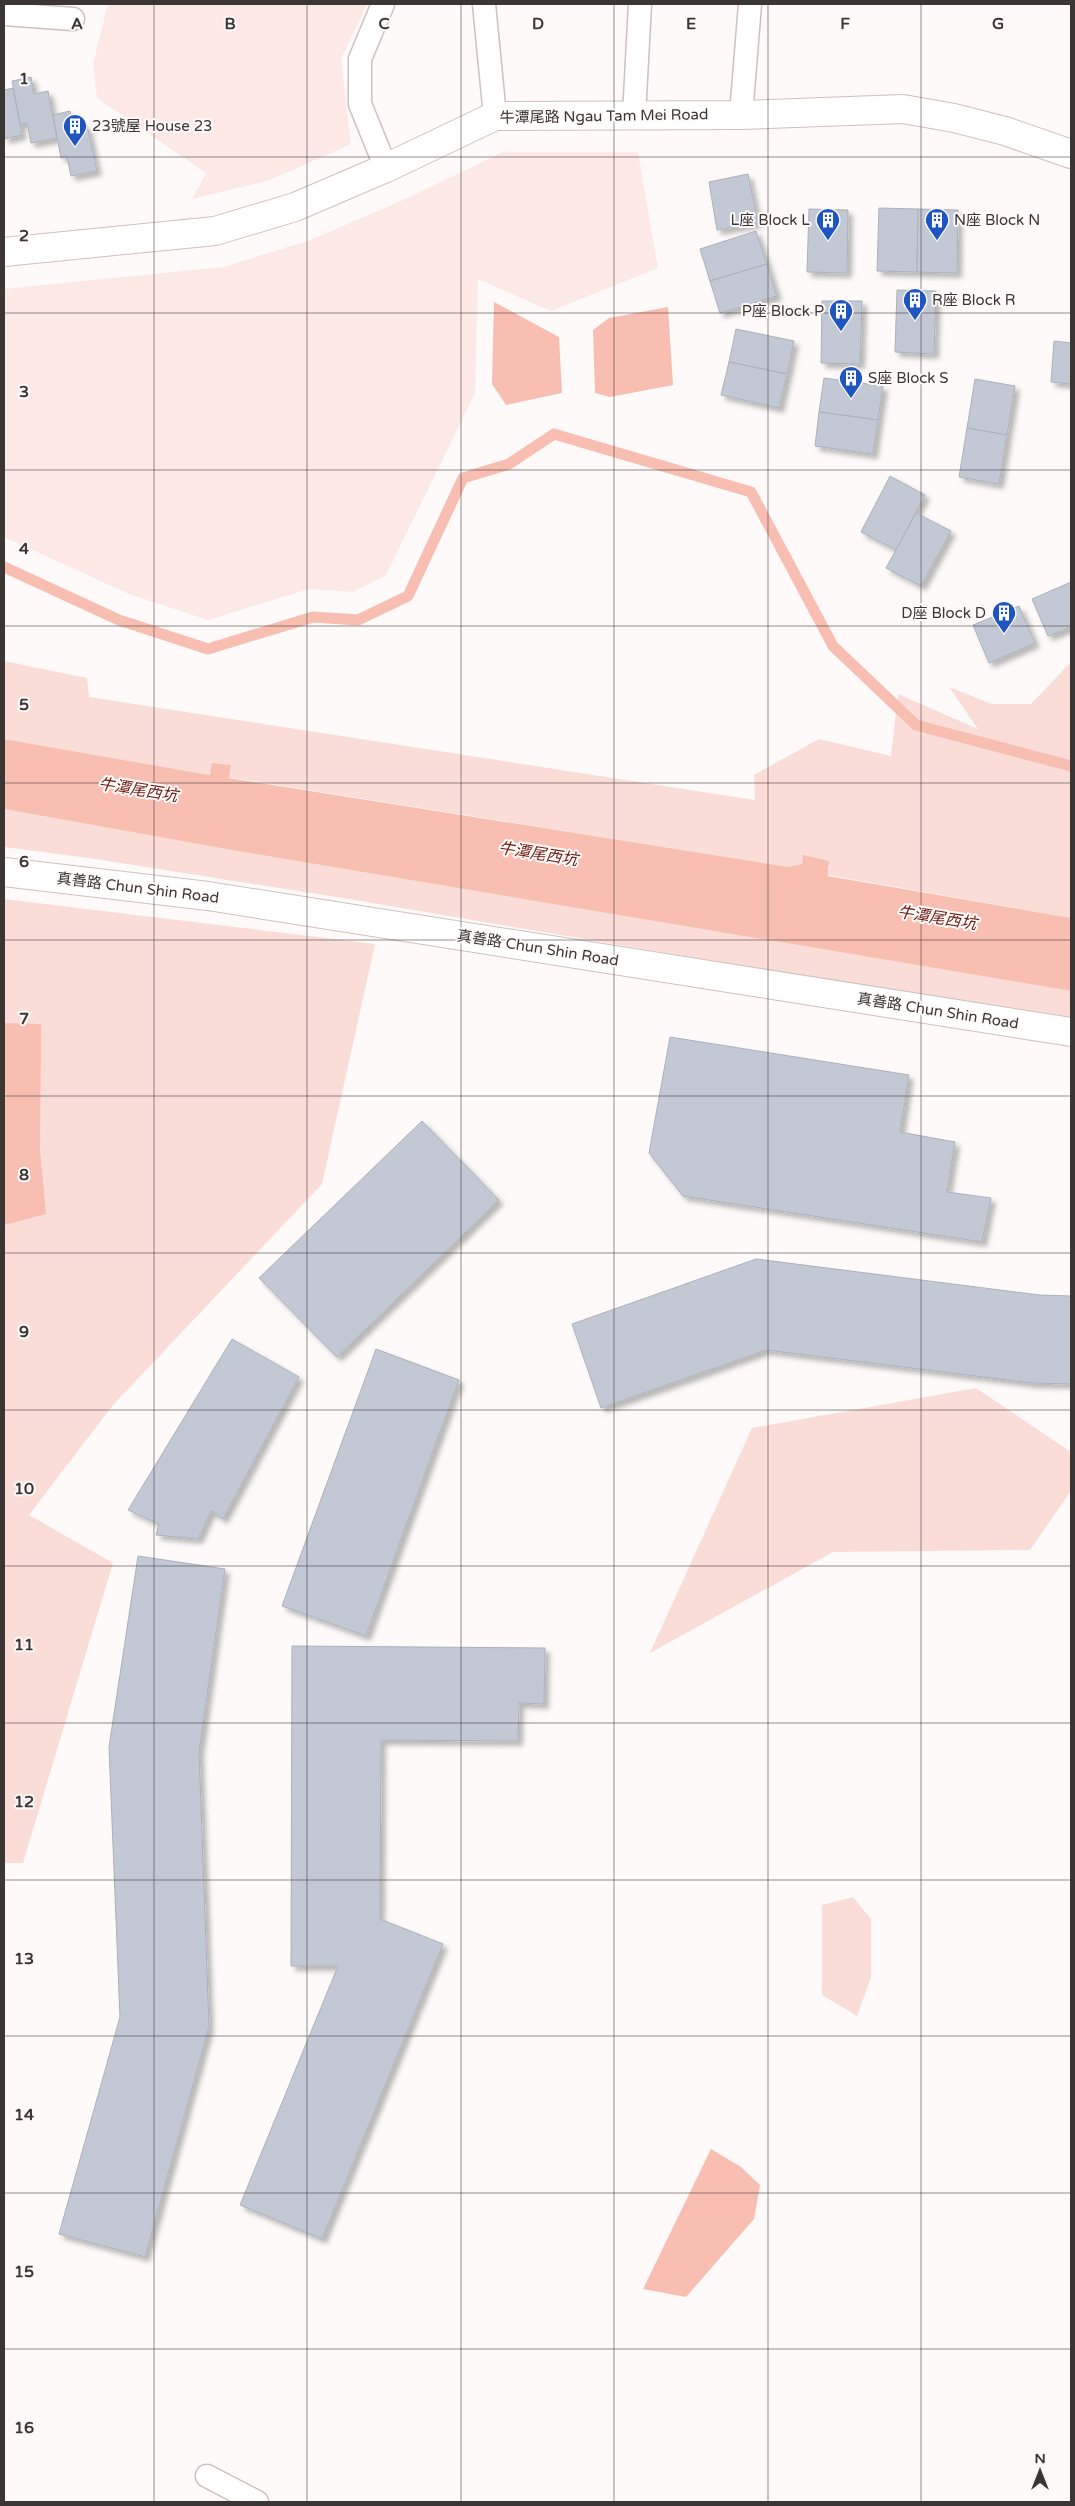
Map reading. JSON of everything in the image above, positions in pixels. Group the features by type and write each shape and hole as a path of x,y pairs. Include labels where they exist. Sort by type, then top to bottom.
{"street":[{"name":"牛潭尾路 Ngau Tam Mei Road","path":"4,252 215,232 295,207 386,168 495,116 741,115 903,109 954,118 1005,131 1071,154"},
{"name":"真善路 Chun Shin Road","path":"4,872 208,896 1071,1032"}],"lane":[{"path":"383,4 360,59 360,104 386,168"},
{"path":"484,4 495,116"},
{"path":"634,116 640,4"},
{"path":"741,115 750,4"},
{"path":"4,14 73,19"},
{"path":"207,2476 257,2502"}],"shaded area":[{"path":"108,4 367,4 341,59 351,144 270,180 192,199 206,173 97,98 93,64"},
{"path":"503,152 638,152 658,268 551,311 478,279 475,393 386,575 353,592 309,589 208,620 129,594 4,537 4,289 223,267 308,241 401,201"},
{"path":"4,661 87,678 89,697 755,800 754,775 819,739 891,756 898,694 978,729 949,687 992,704 1031,704 1071,662 1071,918 828,875 830,866 803,855 802,864 789,867 228,777 231,765 211,775 4,739"},
{"path":"4,809 226,849 1071,991 1071,1022 361,901 89,858 4,847"},
{"path":"4,899 375,944 322,1184 113,1405 29,1515 113,1563 23,1863 4,1863"},
{"path":"976,1388 1071,1452 1071,1491 1030,1550 833,1552 650,1653 752,1428"},
{"path":"853,1897 871,1919 871,1977 857,2016 822,1995 822,1905"}],"water":[{"path":"494,302 559,337 562,393 506,405 492,384"},
{"path":"668,307 673,385 610,397 595,393 593,330 609,318"},
{"name":"牛潭尾西坑","path":"4,739 210,775 212,763 231,765 229,778 789,867 802,864 803,855 829,861 828,876 1071,918 1071,991 226,849 4,809"},
{"path":"4,1023 41,1024 40,1150 46,1214 4,1225"},
{"path":"711,2149 741,2167 760,2185 754,2219 686,2297 643,2289"}],"building":[{"path":"31,77 34,94 48,91 57,138 31,143 27,123 20,124 12,81"},
{"path":"13,88 22,135 4,139 4,90"},
{"name":"23號屋 House 23","path":"70,111 74,127 87,125 97,171 71,176 67,156 61,158 53,115"},
{"path":"748,174 758,223 717,230 709,182"},
{"path":"879,208 918,209 917,272 877,271"},
{"name":"L座 Block L","path":"809,209 848,210 847,273 807,272"},
{"name":"N座 Block N","path":"918,209 958,210 957,273 917,272"},
{"path":"756,231 767,264 710,281 700,249"},
{"path":"767,264 777,296 720,313 710,281"},
{"name":"R座 Block R","path":"897,290 936,291 934,354 895,352"},
{"name":"P座 Block P","path":"822,301 862,301 860,364 821,363"},
{"path":"736,329 794,341 787,374 729,362"},
{"path":"1054,341 1071,343 1071,384 1051,382"},
{"path":"729,362 787,374 779,408 721,395"},
{"name":"S座 Block S","path":"824,378 883,386 878,420 819,412"},
{"path":"975,379 1015,386 1007,435 967,428"},
{"path":"819,412 878,420 873,454 815,446"},
{"path":"967,428 1007,435 999,484 959,477"},
{"path":"890,476 925,495 896,550 861,532"},
{"path":"916,513 951,531 921,586 886,568"},
{"path":"1071,582 1071,627 1048,636 1032,599"},
{"name":"D座 Block D","path":"1019,606 1035,643 989,663 973,625"},
{"path":"670,1037 909,1075 900,1132 955,1142 947,1192 991,1198 982,1242 683,1196 649,1153"},
{"path":"422,1121 499,1200 337,1357 259,1278"},
{"path":"756,1259 1039,1295 1071,1296 1071,1384 1033,1383 766,1350 601,1408 572,1324"},
{"path":"232,1339 299,1377 223,1519 211,1511 198,1539 156,1535 159,1524 128,1510"},
{"path":"376,1349 459,1380 366,1636 282,1606"},
{"path":"138,1556 225,1569 199,1752 209,2027 145,2257 59,2234 120,2017 109,1747"},
{"path":"292,1646 545,1648 544,1704 519,1703 518,1741 381,1740 380,1919 443,1944 322,2239 240,2205 338,1966 291,1966"}],"waterway":[{"path":"4,567 119,620 208,649 313,617 358,620 408,596 463,478 509,464 554,434 751,492 833,646 916,725 1071,766"}],"place":[{"name":"23號屋 House 23","path":"75,147"},
{"name":"L座 Block L","path":"828,241"},
{"name":"N座 Block N","path":"937,241"},
{"name":"R座 Block R","path":"915,321"},
{"name":"P座 Block P","path":"841,332"},
{"name":"S座 Block S","path":"851,399"},
{"name":"D座 Block D","path":"1004,634"}]}
